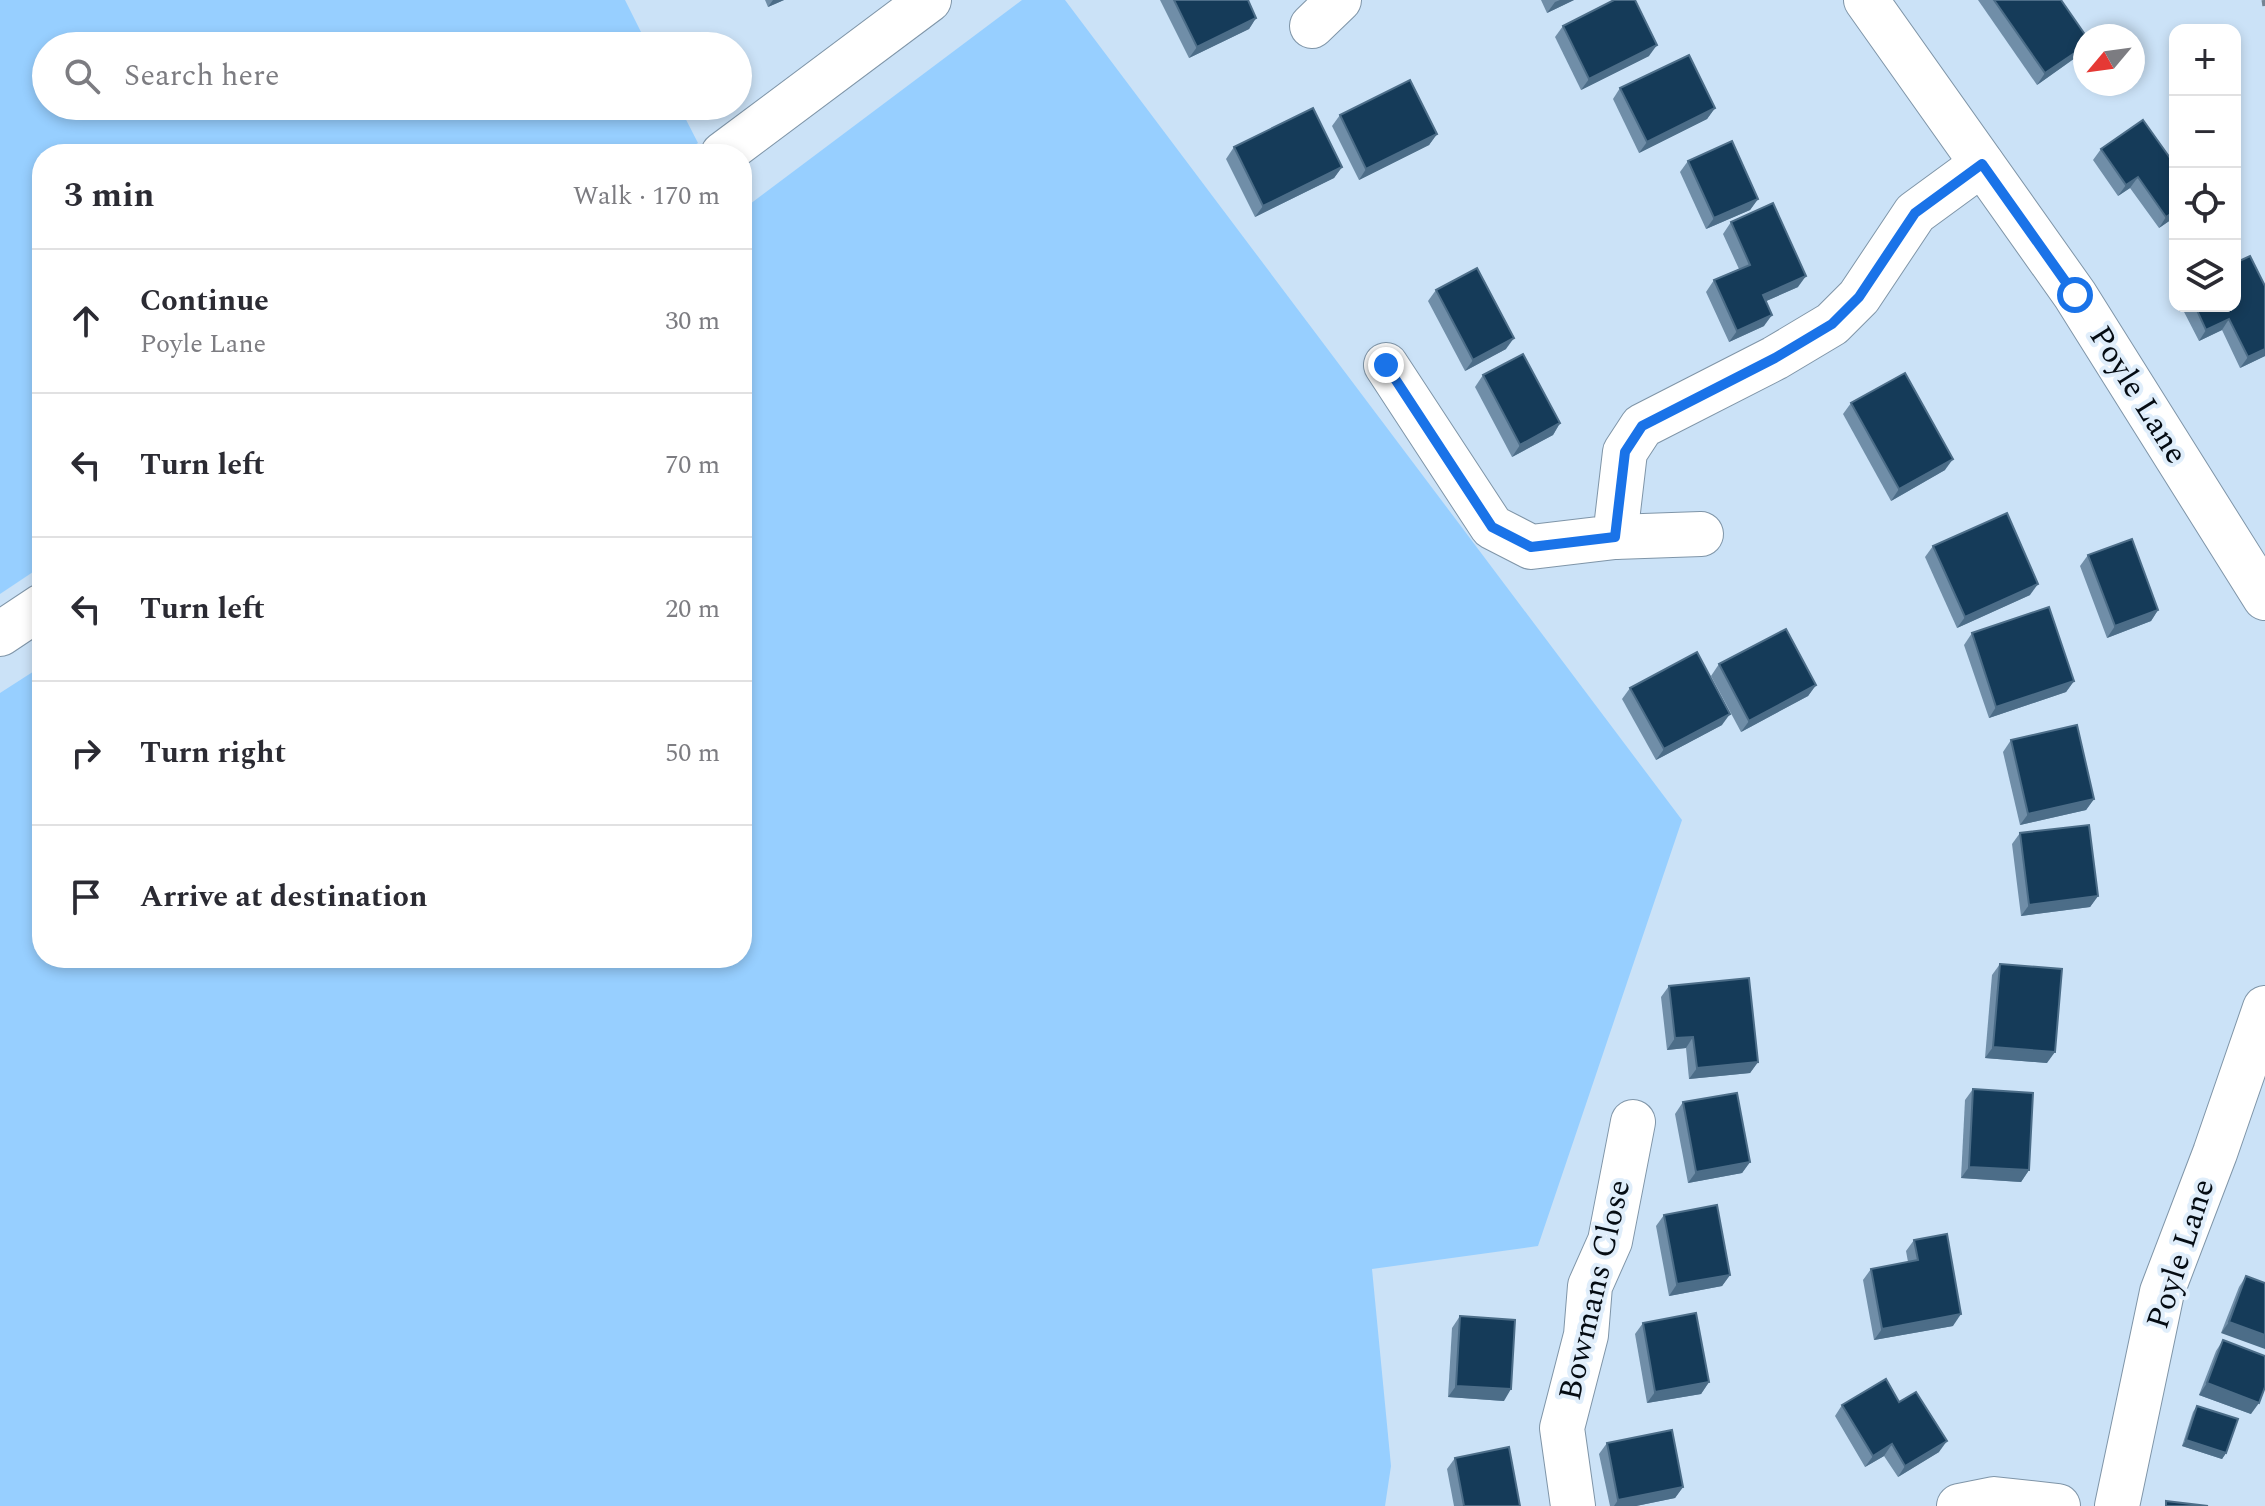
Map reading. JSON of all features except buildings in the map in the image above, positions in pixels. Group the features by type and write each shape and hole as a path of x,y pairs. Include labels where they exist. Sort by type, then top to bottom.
{"street":[{"path":"736,144 929,0"},
{"name":"Poyle Lane","path":"1866,0 2075,295 2265,598"},
{"path":"1615,537 1625,452 1642,426 1775,358 1832,324 1859,297 1915,213 1982,164"},
{"path":"1386,365 1492,527 1531,547 1615,537 1701,534"},
{"path":"0,634 32,613"},
{"name":"Poyle Lane","path":"2117,1506 2162,1292 2261,1035"},
{"name":"Bowmans Close","path":"1573,1506 1562,1428 1586,1335 1590,1286 1610,1241 1633,1122"},
{"path":"1959,1506 1994,1499 2058,1506"}],"path":[{"path":"2264,0 2265,7"}],"shaded area":[{"path":"0,0 625,0 641,32 32,32 32,120 686,120 698,143 32,144 32,573 0,594"},
{"path":"1022,0 1065,0 1682,820 1538,1246 1372,1269 1391,1466 1385,1506 0,1506 0,693 32,672 32,968 752,968 752,202"}],"route":[{"path":"1386,365 1492,527 1531,547 1615,537 1625,452 1642,426 1775,358 1832,324 1859,297 1915,213 1982,164 2075,295"}]}
